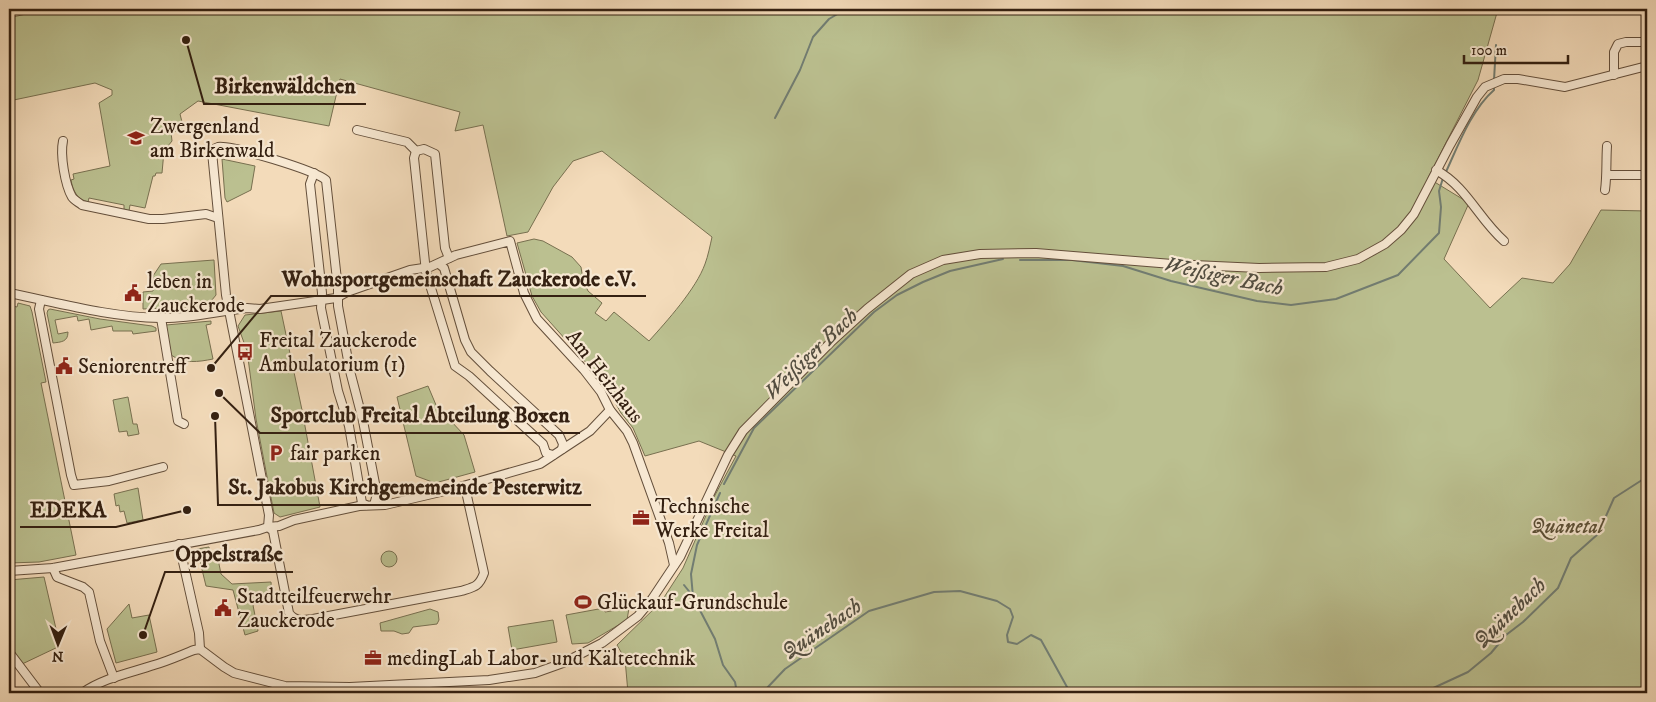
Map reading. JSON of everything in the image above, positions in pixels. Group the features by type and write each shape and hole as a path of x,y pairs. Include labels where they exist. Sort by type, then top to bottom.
{"street":[{"path":"1614,75 1614,52 1618,44 1647,42"},
{"path":"82,693 96,684 200,649 234,673 285,686 350,687 489,680 542,671 602,643 638,616 652,599 674,565 699,519 728,456 743,431 832,340 911,274 943,260 980,254 1036,253 1230,267 1290,268 1326,267 1358,259 1385,244 1401,230 1414,214 1442,173 1450,145 1477,97 1485,87 1504,79 1518,79 1565,87 1647,66"},
{"path":"9,293 108,313 161,318 322,301 339,297 347,292 410,270 439,264 449,258 445,248 435,154 420,150 407,142 356,130"},
{"path":"63,141 61,150 68,188 73,199 82,205 149,219 206,214 218,218"},
{"path":"1605,190 1608,174 1606,170 1607,146"},
{"path":"268,527 269,515 228,311 212,152 215,148 219,147 234,149 304,168 326,180 339,297 338,306 377,494 370,505"},
{"path":"420,150 414,158 425,268 455,366 469,376 543,444 546,452 553,455"},
{"path":"314,173 310,184 322,301 321,308 338,391 349,426 362,503 370,505"},
{"path":"1442,173 1458,184 1485,220 1504,241"},
{"path":"1608,174 1647,175"},
{"name":"Am Heizhaus","path":"449,258 510,241 524,293 537,319 584,370 601,392 610,410 634,443 669,543 674,565"},
{"path":"439,264 444,268 465,340 471,352 559,435 563,444 562,449"},
{"path":"42,300 39,309 70,475 74,485 109,481 163,467"},
{"path":"161,318 178,421 184,424"},
{"path":"9,571 53,568 259,530 296,520 370,505 385,505 464,487 540,464 590,432 610,410"},
{"path":"268,527 273,531 289,613 292,618 298,620 318,618 461,591 476,586 484,573 464,487"},
{"path":"180,544 200,633 200,649"},
{"path":"53,568 57,577 83,587 89,592 100,641 114,678"},
{"path":"9,652 40,693"}],"green space":[{"name":"Quänetal","path":"47,9 1498,9 1478,80 1428,178 1469,203 1444,259 1490,308 1522,278 1553,283 1570,264 1601,210 1647,211 1647,693 628,693 625,659 617,645 661,602 683,568 715,495 736,456 699,441 645,456 633,428 621,413 608,390 541,312 532,296 517,243 534,239 543,241 572,257 581,267 583,280 588,291 602,303 595,313 606,321 614,312 649,341 695,284 705,264 712,237 602,151 573,161 553,187 528,232 507,236 483,125 455,131 460,112 340,79 329,126 198,101 180,114 184,130 171,132 172,141 164,151 162,173 156,173 153,176 145,208 130,205 129,211 124,210 124,205 89,198 88,202 76,194 71,180 74,179 73,174 110,166 99,103 112,95 112,90 95,83 9,101 9,18"},
{"path":"222,159 255,166 251,190 227,202 225,198"},
{"path":"214,260 216,295 207,306 143,309 143,292 153,291 153,276 161,264"},
{"path":"18,303 30,306 32,312 46,382 41,383 76,555 39,562 9,563 9,305 17,307"},
{"path":"50,309 100,319 152,326 156,328 156,331 133,334 132,331 113,331 112,326 91,330 89,319 78,321 77,316 55,320 58,334 68,332 68,335 65,340 53,343 47,313"},
{"path":"281,311 320,507 280,517 274,513 256,419 248,358 250,357 249,351 247,351 238,326 245,315"},
{"path":"211,321 211,324 206,325 213,359 186,361 171,355 166,325"},
{"path":"428,386 436,405 464,435 475,472 435,483 416,476 397,397"},
{"path":"128,397 133,424 137,424 139,434 128,436 127,431 119,432 113,400"},
{"path":"138,488 143,520 127,523 124,511 120,512 119,505 116,506 114,494"},
{"path":"209,547 210,555 217,554 221,574 232,584 271,582 272,596 252,600 258,631 245,635 233,590 206,586 197,549"},
{"path":"389,551 395,553 397,559 395,565 389,567 383,565 381,559 383,553"},
{"path":"44,577 60,646 20,665 9,649 9,580"},
{"path":"129,604 132,618 149,615 157,652 116,663 107,629"},
{"path":"604,608 605,612 629,608 627,620 588,643 572,644 566,615"},
{"path":"430,609 438,612 439,620 437,624 413,627 409,633 402,634 394,631 381,631 380,623"},
{"path":"553,620 557,642 512,650 508,627"}],"waterway":[{"path":"775,118 800,70 813,37 829,19 846,9"},
{"name":"Weißiger Bach","path":"1494,80 1496,45"},
{"name":"Weißiger Bach","path":"1445,174 1472,118 1494,90 1494,85"},
{"name":"Weißiger Bach","path":"1020,260 1072,260 1123,266 1171,281 1257,301 1291,305 1336,299 1398,275 1439,233 1441,207 1439,191 1443,178"},
{"name":"Weißiger Bach","path":"724,484 754,428 874,312 897,295 923,282 950,271 1003,259"},
{"name":"Quänebach","path":"1428,693 1429,690 1468,672 1491,653 1506,635 1523,622 1558,588 1571,558 1598,534 1614,498 1642,480 1647,468"},
{"name":"Weißiger Bach","path":"720,493 697,545 691,574 693,597 715,639 723,665 735,682 737,693"},
{"path":"684,585 692,595"},
{"name":"Quänebach","path":"759,693 767,688 785,669 869,611 934,592 960,591 997,601 1010,609 1013,617 1007,635 1008,642 1017,644 1031,635 1041,640 1067,687 1068,693"},
{"path":"1061,693 1066,688"}],"place":[{"name":"Birkenwäldchen","path":"186,40"},
{"name":"Zwergenland am Birkenwald","path":"136,138"},
{"name":"leben in Zauckerode","path":"133,293"},
{"name":"Freital Zauckerode Ambulatorium (1)","path":"245,352"},
{"name":"Seniorentreff","path":"64,366"},
{"name":"Wohnsportgemeinschaft Zauckerode e.V.","path":"211,368"},
{"name":"Sportclub Freital Abteilung Boxen","path":"219,393"},
{"name":"St. Jakobus Kirchgememeinde Pesterwitz","path":"215,416"},
{"name":"fair parken","path":"276,453"},
{"name":"EDEKA","path":"187,510"},
{"name":"Technische Werke Freital","path":"641,518"},
{"name":"Glückauf-Grundschule","path":"583,602"},
{"name":"Stadtteilfeuerwehr Zauckerode","path":"223,608"},
{"name":"Oppelstraße","path":"143,635"},
{"name":"medingLab Labor- und Kältetechnik","path":"373,658"}]}
